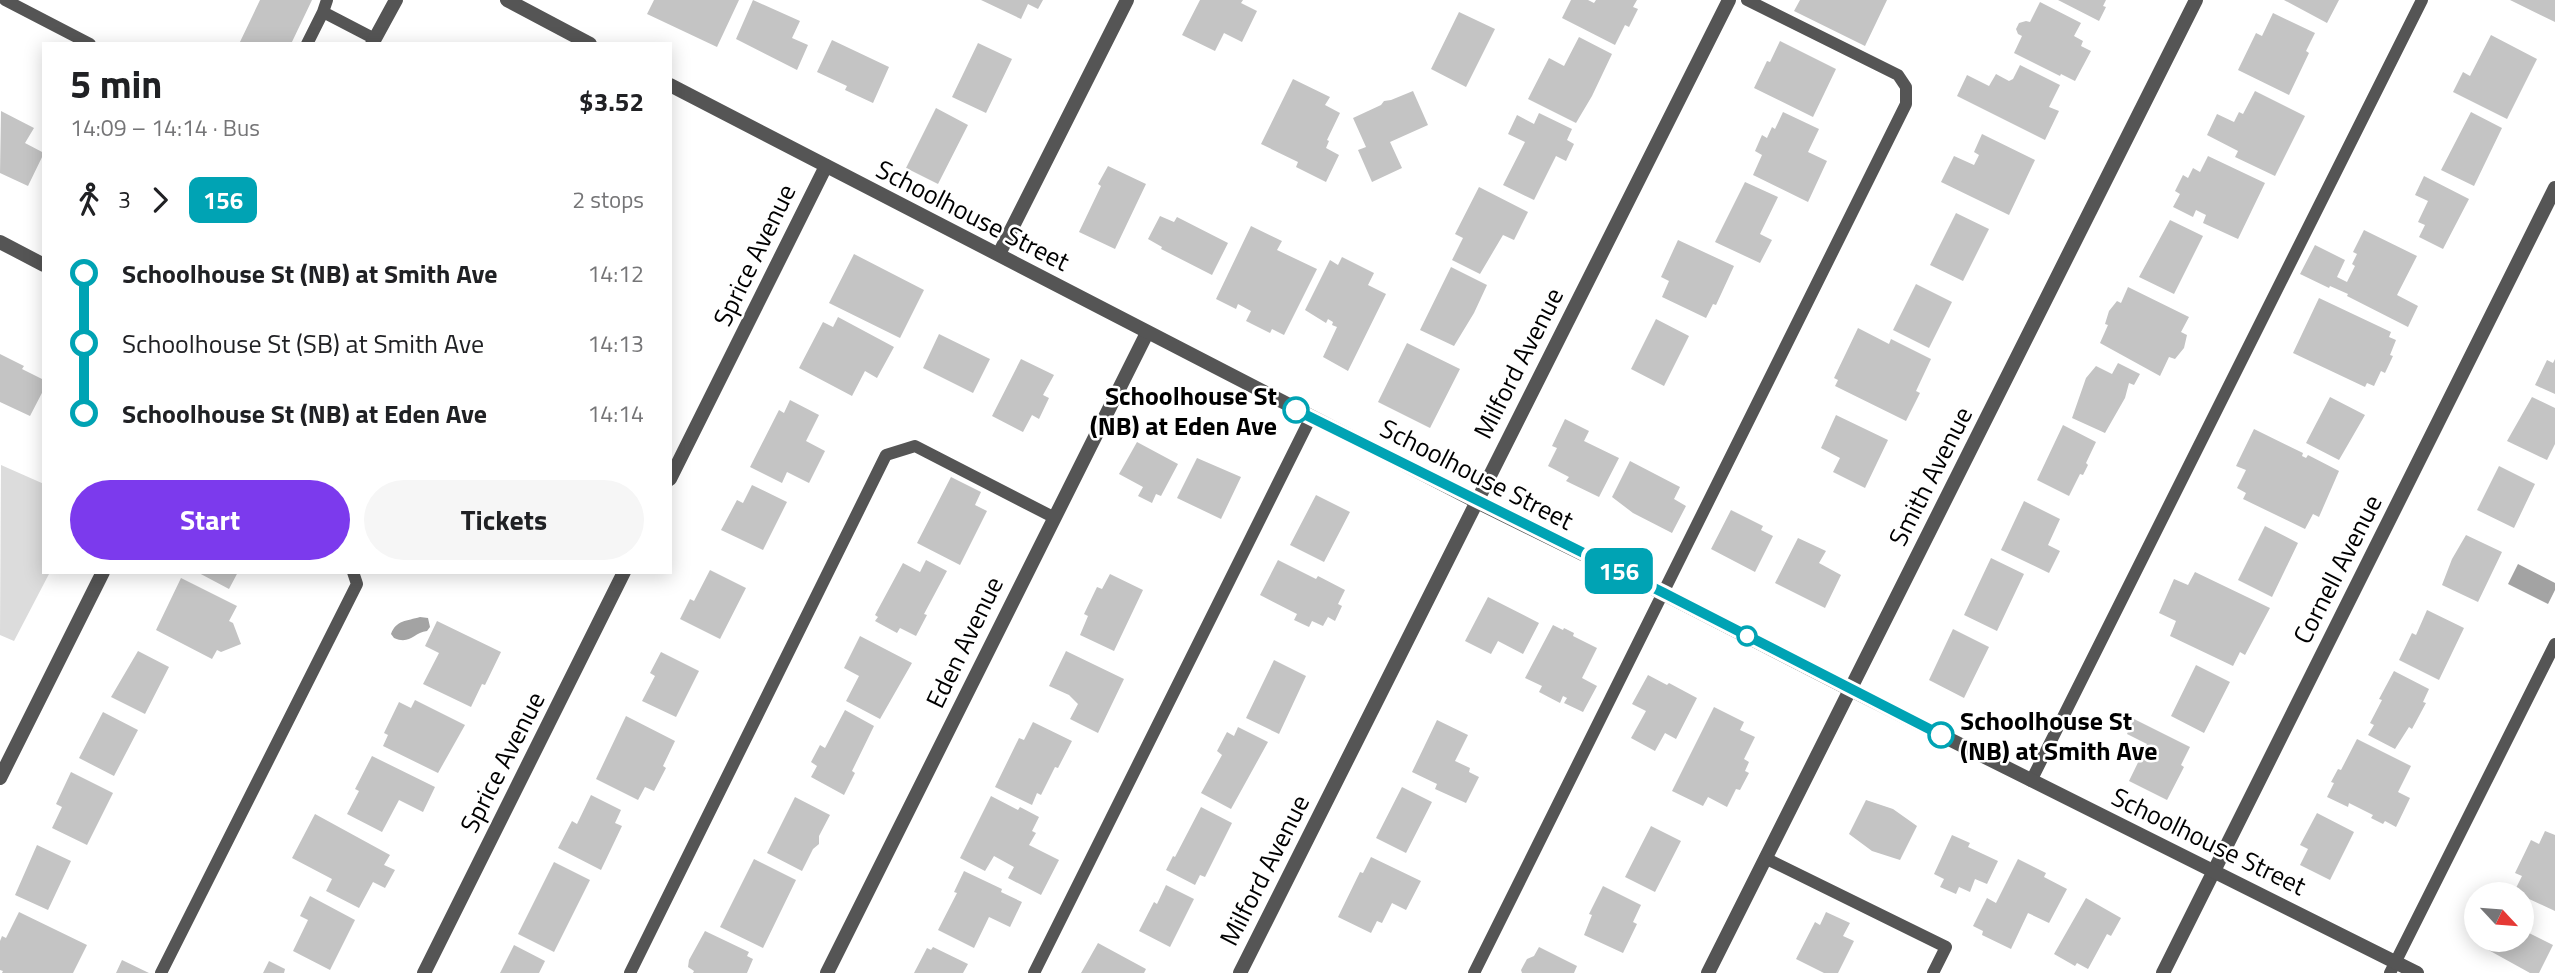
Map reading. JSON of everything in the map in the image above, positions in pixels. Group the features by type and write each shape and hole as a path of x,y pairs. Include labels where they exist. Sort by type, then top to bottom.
{"street":[{"path":"374,41 396,0"},
{"path":"507,0 586,42"},
{"path":"999,254 1127,0"},
{"name":"Milford Avenue","path":"1240,973 1729,0"},
{"name":"Smith Avenue","path":"1708,973 2196,0"},
{"name":"Schoolhouse Street","path":"672,86 1311,418 1664,593 2031,781 2214,870 2393,968 2417,973"},
{"name":"Sprice Avenue","path":"672,475 826,166"},
{"name":"Cornell Avenue","path":"2163,973 2555,188"},
{"path":"0,242 42,264"},
{"name":"Eden Avenue","path":"827,973 1147,333"},
{"path":"0,778 102,574"},
{"name":"Sprice Avenue","path":"424,973 623,574"}],"lane":[{"path":"5,0 86,42"},
{"path":"1474,973 1906,104 1906,87 1898,75 1748,0"},
{"path":"2031,781 2422,0"},
{"path":"308,42 325,6 374,41"},
{"path":"1034,973 1311,418"},
{"path":"629,973 886,455 915,446 1053,517"},
{"path":"162,973 357,584 354,574"},
{"path":"2393,968 2555,644"},
{"path":"1765,858 1946,947 1933,973"}],"shaded area":[{"path":"1,465 42,483 42,574 49,574 14,641 0,635"},
{"path":"2518,564 2555,583 2555,590 2548,604 2508,584"},
{"path":"420,617 428,618 430,627 427,631 404,640 394,638 391,634 399,624"}],"building":[{"path":"260,0 312,0 292,42 240,42"},
{"path":"654,0 739,0 717,47 647,14"},
{"path":"753,0 800,21 792,38 808,45 797,70 736,39"},
{"path":"981,0 1043,0 1038,9 1028,4 1021,19"},
{"path":"1200,0 1243,0 1241,3 1257,11 1242,42 1224,33 1215,51 1182,35"},
{"path":"1571,0 1588,0 1594,3 1596,0 1637,0 1633,7 1638,9 1629,27 1625,25 1615,45 1562,18"},
{"path":"1800,0 1887,0 1865,46 1794,11"},
{"path":"2058,0 2106,0 2103,6 2106,7 2099,21"},
{"path":"2284,0 2339,0 2327,23"},
{"path":"2510,0 2555,0 2555,22"},
{"path":"2040,2 2081,23 2074,36 2083,41 2081,46 2091,51 2075,81 2014,53 2022,36 2016,29 2019,23 2030,22"},
{"path":"1459,12 1495,29 1466,87 1431,69"},
{"path":"2273,13 2315,33 2306,51 2309,53 2289,95 2238,70 2256,33 2262,36"},
{"path":"2491,35 2537,59 2507,119 2453,92 2463,72 2470,76"},
{"path":"1579,37 1612,54 1576,123 1528,99 1549,58 1564,66"},
{"path":"832,40 889,67 873,103 845,90 847,86 817,72"},
{"path":"1780,41 1836,69 1813,117 1754,88"},
{"path":"978,43 1012,59 986,113 952,97"},
{"path":"2020,65 2060,85 2049,107 2059,111 2045,140 1957,96 1967,75 1989,86 1996,74 2009,81 2013,79"},
{"path":"1293,79 1330,97 1325,105 1340,113 1326,148 1339,155 1326,182 1296,167 1298,162 1261,144"},
{"path":"1413,91 1428,125 1390,142 1402,168 1372,182 1358,150 1366,147 1353,118 1384,101"},
{"path":"2255,91 2305,116 2275,176 2235,157 2238,151 2207,135 2217,114 2234,122 2239,112 2243,114"},
{"path":"936,108 968,125 938,184 906,168"},
{"path":"1,111 34,128 25,143 42,152 42,157 28,186 0,173"},
{"path":"1783,112 1819,129 1808,152 1827,161 1808,202 1753,175 1762,155 1755,151 1762,135 1767,138"},
{"path":"2471,112 2502,128 2474,186 2441,170"},
{"path":"1539,113 1572,129 1567,140 1574,144 1566,161 1556,156 1534,200 1503,185 1525,142 1508,134 1517,115 1534,124"},
{"path":"1982,134 2035,160 2009,215 1941,182 1954,156 1974,165 1979,155 1974,152"},
{"path":"2208,156 2265,183 2238,239 2203,223 2206,215 2196,210 2193,217 2173,207 2180,194 2175,191 2183,175 2188,178 2193,168 2200,172"},
{"path":"1108,166 1146,184 1115,249 1079,232"},
{"path":"2424,176 2469,199 2443,249 2419,237 2425,225 2418,222 2428,201 2415,195"},
{"path":"1745,182 1778,197 1760,234 1772,240 1760,263 1715,242"},
{"path":"1479,187 1528,212 1514,240 1503,235 1480,274 1452,260 1463,238 1455,234"},
{"path":"1956,213 1989,229 1963,281 1930,265"},
{"path":"1160,216 1174,222 1177,217 1228,243 1212,275 1161,249 1162,247 1148,239"},
{"path":"2170,220 2203,236 2174,294 2139,277"},
{"path":"1251,226 1282,241 1277,250 1317,269 1284,335 1272,329 1270,333 1246,321 1251,311 1238,304 1236,309 1216,299"},
{"path":"2364,230 2417,256 2397,295 2418,306 2408,327 2347,296 2348,294 2300,274 2315,245 2345,260 2337,277 2347,282 2355,266 2352,264 2357,254 2353,252"},
{"path":"1678,240 1734,266 1716,305 1713,304 1706,318 1662,297 1669,281 1661,277"},
{"path":"854,254 924,290 900,338 829,303"},
{"path":"1342,257 1374,273 1368,285 1386,294 1348,371 1323,357 1337,327 1328,319 1326,323 1305,310 1330,260 1338,265"},
{"path":"1451,267 1487,285 1454,346 1420,330"},
{"path":"1916,284 1952,302 1929,348 1893,330"},
{"path":"2128,287 2189,317 2181,332 2187,335 2184,348 2175,359 2169,357 2160,376 2100,343 2108,325 2105,324 2109,311 2117,301 2121,303"},
{"path":"2319,298 2391,332 2389,337 2396,340 2390,355 2393,356 2385,373 2381,371 2374,386 2367,383 2365,387 2293,353"},
{"path":"838,317 894,347 877,378 865,371 852,396 799,368 823,322 833,327"},
{"path":"1656,319 1689,336 1664,386 1631,369"},
{"path":"1858,328 1889,344 1891,339 1931,359 1916,391 1920,393 1906,421 1835,386 1838,380 1834,378"},
{"path":"939,334 990,359 973,393 923,368"},
{"path":"1407,343 1460,369 1430,428 1378,402"},
{"path":"0,354 42,379 42,393 30,416 0,402"},
{"path":"1021,359 1054,375 1043,395 1049,398 1039,419 1032,415 1023,432 992,416"},
{"path":"2555,359 2555,394 2535,385 2547,360 2553,363"},
{"path":"2118,363 2140,374 2134,385 2129,383 2125,398 2105,433 2072,418 2086,378 2096,366 2112,374"},
{"path":"2330,397 2365,415 2339,460 2306,443"},
{"path":"2532,397 2555,408 2555,444 2547,460 2507,441"},
{"path":"790,400 819,415 806,441 825,451 809,483 787,472 782,483 750,467 779,410 784,413"},
{"path":"1836,415 1888,440 1865,488 1833,472 1840,458 1821,448"},
{"path":"1565,419 1589,431 1584,441 1619,458 1599,497 1566,481 1569,477 1548,466 1557,448 1552,446"},
{"path":"2063,425 2096,442 2083,475 2080,474 2069,496 2037,480"},
{"path":"2254,429 2303,453 2302,456 2306,458 2308,455 2339,471 2319,517 2313,514 2305,529 2243,499 2246,493 2237,488 2246,470 2236,466"},
{"path":"1137,442 1178,464 1161,496 1156,494 1152,503 1138,496 1143,487 1119,474"},
{"path":"1197,458 1241,477 1221,519 1177,498"},
{"path":"1630,461 1680,487 1674,499 1686,506 1672,533 1633,513 1612,497"},
{"path":"2499,466 2535,484 2514,528 2477,510"},
{"path":"951,477 981,492 975,505 987,511 960,565 917,543"},
{"path":"752,485 787,502 763,550 721,530 737,500 743,503"},
{"path":"1316,495 1350,512 1324,562 1290,545"},
{"path":"2024,501 2060,519 2048,545 2060,551 2049,573 2001,550"},
{"path":"1731,510 1763,526 1761,530 1773,536 1755,572 1711,549"},
{"path":"2265,526 2298,543 2272,597 2238,580"},
{"path":"2466,535 2502,552 2478,602 2442,585 2452,559"},
{"path":"1798,538 1826,551 1819,563 1841,575 1825,608 1775,583"},
{"path":"1991,558 2024,574 1997,631 1964,615"},
{"path":"926,560 947,571 924,614 927,615 916,636 900,628 897,633 875,621 878,617 875,615 903,563 920,572"},
{"path":"1278,560 1345,590 1338,604 1342,606 1335,621 1328,617 1323,626 1312,621 1309,627 1294,620 1297,614 1260,595"},
{"path":"710,570 746,588 720,639 680,619 690,599 694,601"},
{"path":"2195,572 2270,608 2245,655 2240,652 2233,666 2170,636 2176,621 2159,613 2174,579 2188,585"},
{"path":"201,574 237,574 229,589"},
{"path":"1110,574 1143,590 1114,651 1080,635 1088,616 1084,614 1097,587 1102,589"},
{"path":"181,578 237,606 229,621 233,623 241,644 221,652 217,650 212,659 156,630"},
{"path":"1488,597 1539,623 1523,654 1498,641 1491,654 1465,641"},
{"path":"2427,610 2464,628 2439,680 2399,660 2412,633 2416,635"},
{"path":"437,621 501,652 471,707 423,684 439,653 425,646"},
{"path":"1553,625 1574,633 1573,636 1597,648 1582,678 1597,686 1583,712 1564,703 1567,698 1563,696 1560,703 1539,692 1542,686 1525,678"},
{"path":"1953,629 1989,647 1964,698 1929,680"},
{"path":"860,636 912,663 880,719 846,701 859,676 844,668"},
{"path":"138,651 169,667 145,714 111,697"},
{"path":"1066,651 1124,679 1098,733 1070,719 1078,704 1069,695 1049,686"},
{"path":"661,652 699,671 676,717 642,701 655,676 650,673"},
{"path":"1274,660 1306,676 1279,734 1246,718"},
{"path":"2196,665 2230,682 2204,733 2171,716"},
{"path":"2394,671 2429,689 2423,702 2426,703 2412,729 2409,727 2395,749 2368,735 2374,725 2370,723 2382,700 2379,699"},
{"path":"1648,675 1697,698 1676,739 1665,733 1655,751 1631,738 1646,711 1632,704"},
{"path":"415,700 465,725 438,773 383,746 388,735 384,733 399,702 411,708"},
{"path":"1714,707 1744,722 1740,730 1755,737 1744,759 1749,762 1745,771 1749,773 1740,790 1736,789 1727,807 1708,797 1703,806 1672,791"},
{"path":"845,710 874,726 852,771 855,773 844,795 811,777 817,766 811,762 820,745 825,748"},
{"path":"103,712 138,730 114,776 79,758"},
{"path":"626,716 675,741 663,766 666,768 654,791 645,787 638,800 596,779"},
{"path":"2134,719 2190,747 2181,765 2184,767 2167,800 2129,781 2147,744 2127,734"},
{"path":"1437,720 1468,735 1455,761 1470,768 1469,772 1479,777 1466,803 1435,789 1437,784 1412,772"},
{"path":"1033,722 1072,741 1058,768 1055,767 1041,795 1037,793 1032,805 995,787 1019,738 1024,740"},
{"path":"1238,727 1268,742 1231,809 1201,793 1222,755 1217,751 1227,732 1234,736"},
{"path":"2357,739 2411,766 2398,792 2410,798 2396,827 2371,818 2373,815 2349,803 2348,807 2327,797 2334,783 2331,782 2338,769 2341,770"},
{"path":"372,756 435,787 423,812 399,800 382,832 347,814 359,791 355,789"},
{"path":"71,772 113,793 87,845 52,828 62,807 56,804"},
{"path":"1402,787 1432,802 1406,853 1376,838"},
{"path":"591,795 621,810 615,823 622,826 601,870 558,848 572,821 577,824"},
{"path":"991,796 1039,817 1032,831 1036,833 1029,845 1059,860 1041,895 1008,878 1014,867 994,856 985,871 960,858"},
{"path":"795,797 830,815 819,836 819,844 813,849 802,871 767,853"},
{"path":"1866,800 1893,809 1917,826 1900,860 1872,851 1849,834"},
{"path":"1201,807 1232,823 1205,877 1200,875 1195,885 1166,870"},
{"path":"2317,813 2354,832 2330,880 2300,865 2308,849 2300,845"},
{"path":"315,814 390,855 384,865 395,870 385,888 373,882 359,908 326,891 332,879 292,858"},
{"path":"1651,826 1681,841 1655,892 1625,877"},
{"path":"2545,831 2555,835 2555,911 2534,901 2534,882 2519,882 2522,876 2515,873 2531,840 2539,844"},
{"path":"1952,835 1970,843 1968,847 1998,861 1987,884 1975,879 1970,892 1959,887 1956,894 1940,887 1944,879 1934,874"},
{"path":"37,845 71,861 48,910 15,895"},
{"path":"1371,857 1421,881 1406,910 1392,903 1382,923 1377,921 1371,933 1338,917 1360,872 1363,873"},
{"path":"754,859 796,880 763,948 720,927"},
{"path":"2018,859 2046,873 2044,877 2067,889 2049,923 2028,913 2011,949 1982,935 1983,931 1973,926 1987,898 1996,903"},
{"path":"554,862 590,880 554,952 518,934"},
{"path":"964,871 1022,902 1010,927 989,917 974,948 938,930 957,893 954,892"},
{"path":"1166,885 1194,899 1170,947 1139,931"},
{"path":"1603,886 1641,905 1633,922 1637,924 1623,953 1584,935 1592,915 1589,914"},
{"path":"310,896 355,920 330,970 293,951 308,920 300,916"},
{"path":"2086,898 2121,918 2111,936 2107,934 2088,969 2077,963 2075,966 2054,954"},
{"path":"19,912 87,945 73,973 2,973 0,941 2,936 6,938"},
{"path":"1826,912 1850,923 1843,936 1854,941 1838,973 1824,973 1796,959 1815,922 1820,925"},
{"path":"705,931 749,952 747,956 753,959 747,973 693,973 688,967 689,960"},
{"path":"2534,936 2553,945 2539,973 2530,973 2492,952 2534,952"},
{"path":"1098,943 1146,969 1144,973 1081,973"},
{"path":"514,945 545,961 539,973 500,973"},
{"path":"933,947 968,964 963,973 914,973 927,948 931,950"},
{"path":"1539,947 1577,966 1574,973 1522,973 1527,959 1534,956"},
{"path":"122,960 149,973 116,973"},
{"path":"269,961 285,969 284,973 263,973"}],"bus line":[{"name":"156","path":"1296,410 1664,593 1941,735"}],"place":[{"name":"Schoolhouse St (NB) at Eden Ave","path":"1296,410"},
{"name":"Schoolhouse St (NB) at Smith Ave","path":"1941,735"}]}
